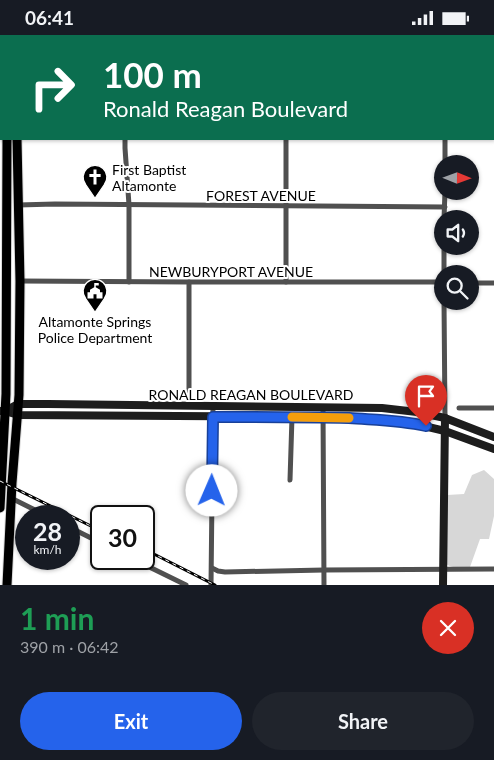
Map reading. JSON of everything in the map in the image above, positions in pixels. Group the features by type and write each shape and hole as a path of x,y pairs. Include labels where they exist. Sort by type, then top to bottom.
{"main road":[{"path":"0,507 6,268 6,140"},
{"path":"7,585 11,498 18,415 20,281 17,140"},
{"path":"6,165 13,171 17,179"},
{"path":"6,268 11,276 20,281"},
{"name":"RONALD REAGAN BOULEVARD","path":"3,411 18,404 382,408 417,412 445,418 494,437"},
{"name":"RONALD REAGAN BOULEVARD","path":"3,411 18,415 323,417 407,422 445,431 494,449"},
{"path":"443,585 445,418"},
{"path":"0,549 8,561"},
{"path":"0,575 7,585"}],"street":[{"path":"125,140 130,205 129,282"},
{"path":"286,140 286,282"},
{"path":"445,140 445,155"},
{"path":"444,200 444,207"},
{"name":"FOREST AVENUE","path":"18,205 444,207"},
{"name":"NEWBURYPORT AVENUE","path":"20,281 434,282"},
{"path":"189,282 189,406"},
{"path":"479,283 494,283"},
{"path":"444,310 445,418"},
{"path":"211,585 213,406"},
{"path":"323,407 324,585"},
{"path":"458,408 494,408"},
{"path":"290,480 292,417"},
{"path":"11,498 25,505"},
{"path":"212,568 225,572 494,569"},
{"path":"155,570 186,585"}],"shaded area":[{"path":"484,470 494,479 494,516 489,539 480,539 470,567 452,567 446,564 447,495 464,494 472,475"}],"railway":[{"path":"0,481 90,526"},
{"path":"155,555 215,585"}],"slow traffic":[{"path":"292,417 349,418"}],"place":[{"name":"First Baptist Altamonte","path":"95,198"},
{"name":"Altamonte Springs Police Department","path":"95,312"}],"route":[{"path":"212,491 213,417 308,417 384,420 426,426"}]}
